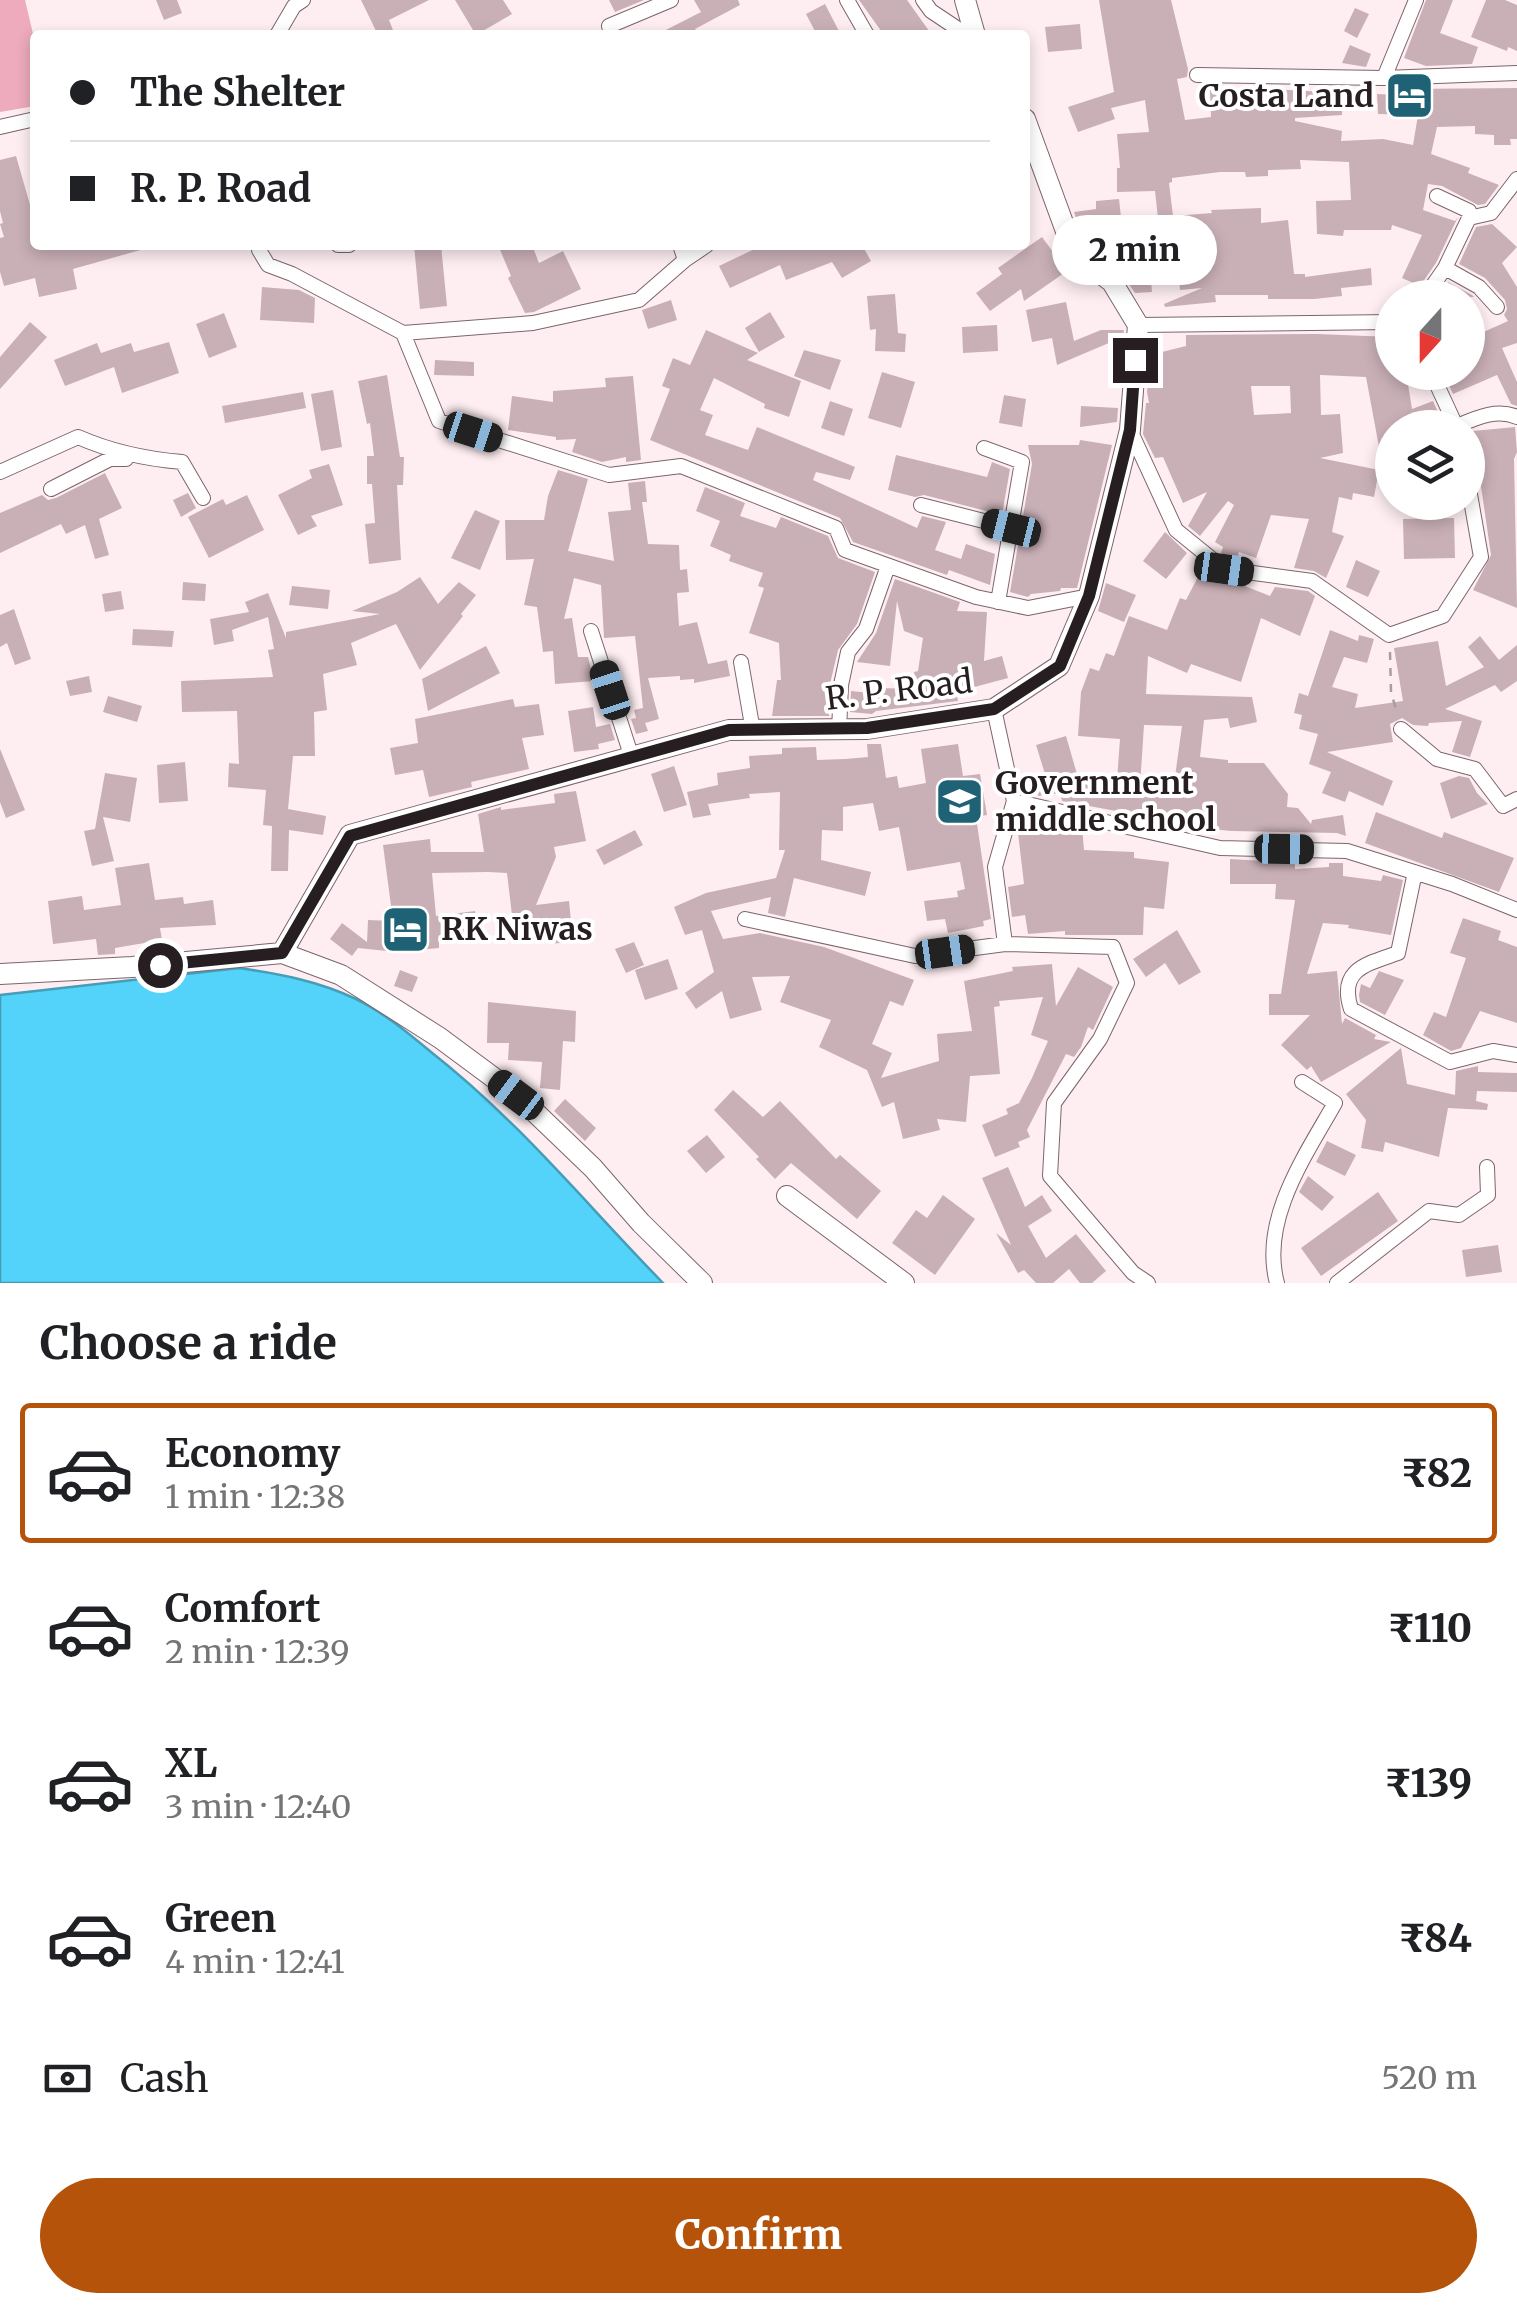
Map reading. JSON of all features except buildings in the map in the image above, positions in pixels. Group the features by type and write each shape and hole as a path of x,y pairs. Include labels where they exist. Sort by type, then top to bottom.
{"street":[{"path":"280,30 302,0"},
{"path":"610,30 609,26 671,0"},
{"path":"848,0 864,30"},
{"path":"923,0 960,30"},
{"path":"965,0 974,30"},
{"path":"1384,78 1416,0"},
{"path":"1197,75 1384,78 1517,73"},
{"path":"0,127 30,120"},
{"path":"1030,133 1074,253 1112,282 1138,325 1375,322"},
{"path":"1469,218 1491,213 1517,179"},
{"path":"1437,196 1469,211 1437,280"},
{"path":"262,250 268,265 402,333 533,323 639,300 682,252"},
{"path":"1446,268 1479,288 1496,307"},
{"name":"R. P. Road","path":"282,953 350,836 729,730 839,730 994,709 1060,666 1089,596 1130,430 1138,325"},
{"path":"402,333 439,421 608,475 681,466 836,528 845,550 998,602 1028,608 1089,596"},
{"path":"1485,415 1507,413 1517,417"},
{"path":"1130,430 1176,530 1224,569 1312,581 1389,635 1443,616 1481,557 1474,520"},
{"path":"0,472 78,437 147,459"},
{"path":"984,448 1022,462 998,602"},
{"path":"51,489 110,460 147,459 182,462 203,498"},
{"path":"921,505 1011,528"},
{"path":"839,730 841,686 848,652 866,630 888,566"},
{"path":"591,632 632,758"},
{"path":"741,662 753,730"},
{"path":"994,709 1014,801 995,867 1005,944"},
{"path":"1402,729 1437,759 1475,769 1503,806 1517,799"},
{"path":"1014,801 1220,848 1347,851 1517,910"},
{"path":"1415,872 1398,953 1361,966 1348,980 1350,1009 1450,1062 1493,1051 1517,1054"},
{"path":"745,919 915,956 1005,944 1112,947 1128,983 1100,1039 1054,1103 1050,1176 1133,1273 1148,1283"},
{"path":"0,974 114,969 282,953 341,975 440,1038 516,1095 560,1134 702,1283"},
{"path":"1277,1283 1271,1261 1285,1196 1335,1103 1302,1082"},
{"path":"1337,1283 1429,1210 1459,1215 1488,1195 1487,1167"},
{"path":"787,1196 904,1283"}],"path":[{"path":"1389,635 1391,692 1402,729"}],"shaded area":[{"path":"0,0 25,0 32,30 30,107 0,112"}],"water":[{"path":"239,968 327,987 366,1004 395,1023 494,1106 663,1283 0,1283 0,995"}],"place":[{"name":"Costa Land","path":"1409,96"},
{"name":"Government middle school","path":"960,801"},
{"name":"RK Niwas","path":"406,929"}],"route":[{"path":"160,965 282,953 350,836 729,730 830,731 994,709 1060,666 1089,596 1130,430 1135,360"}]}
